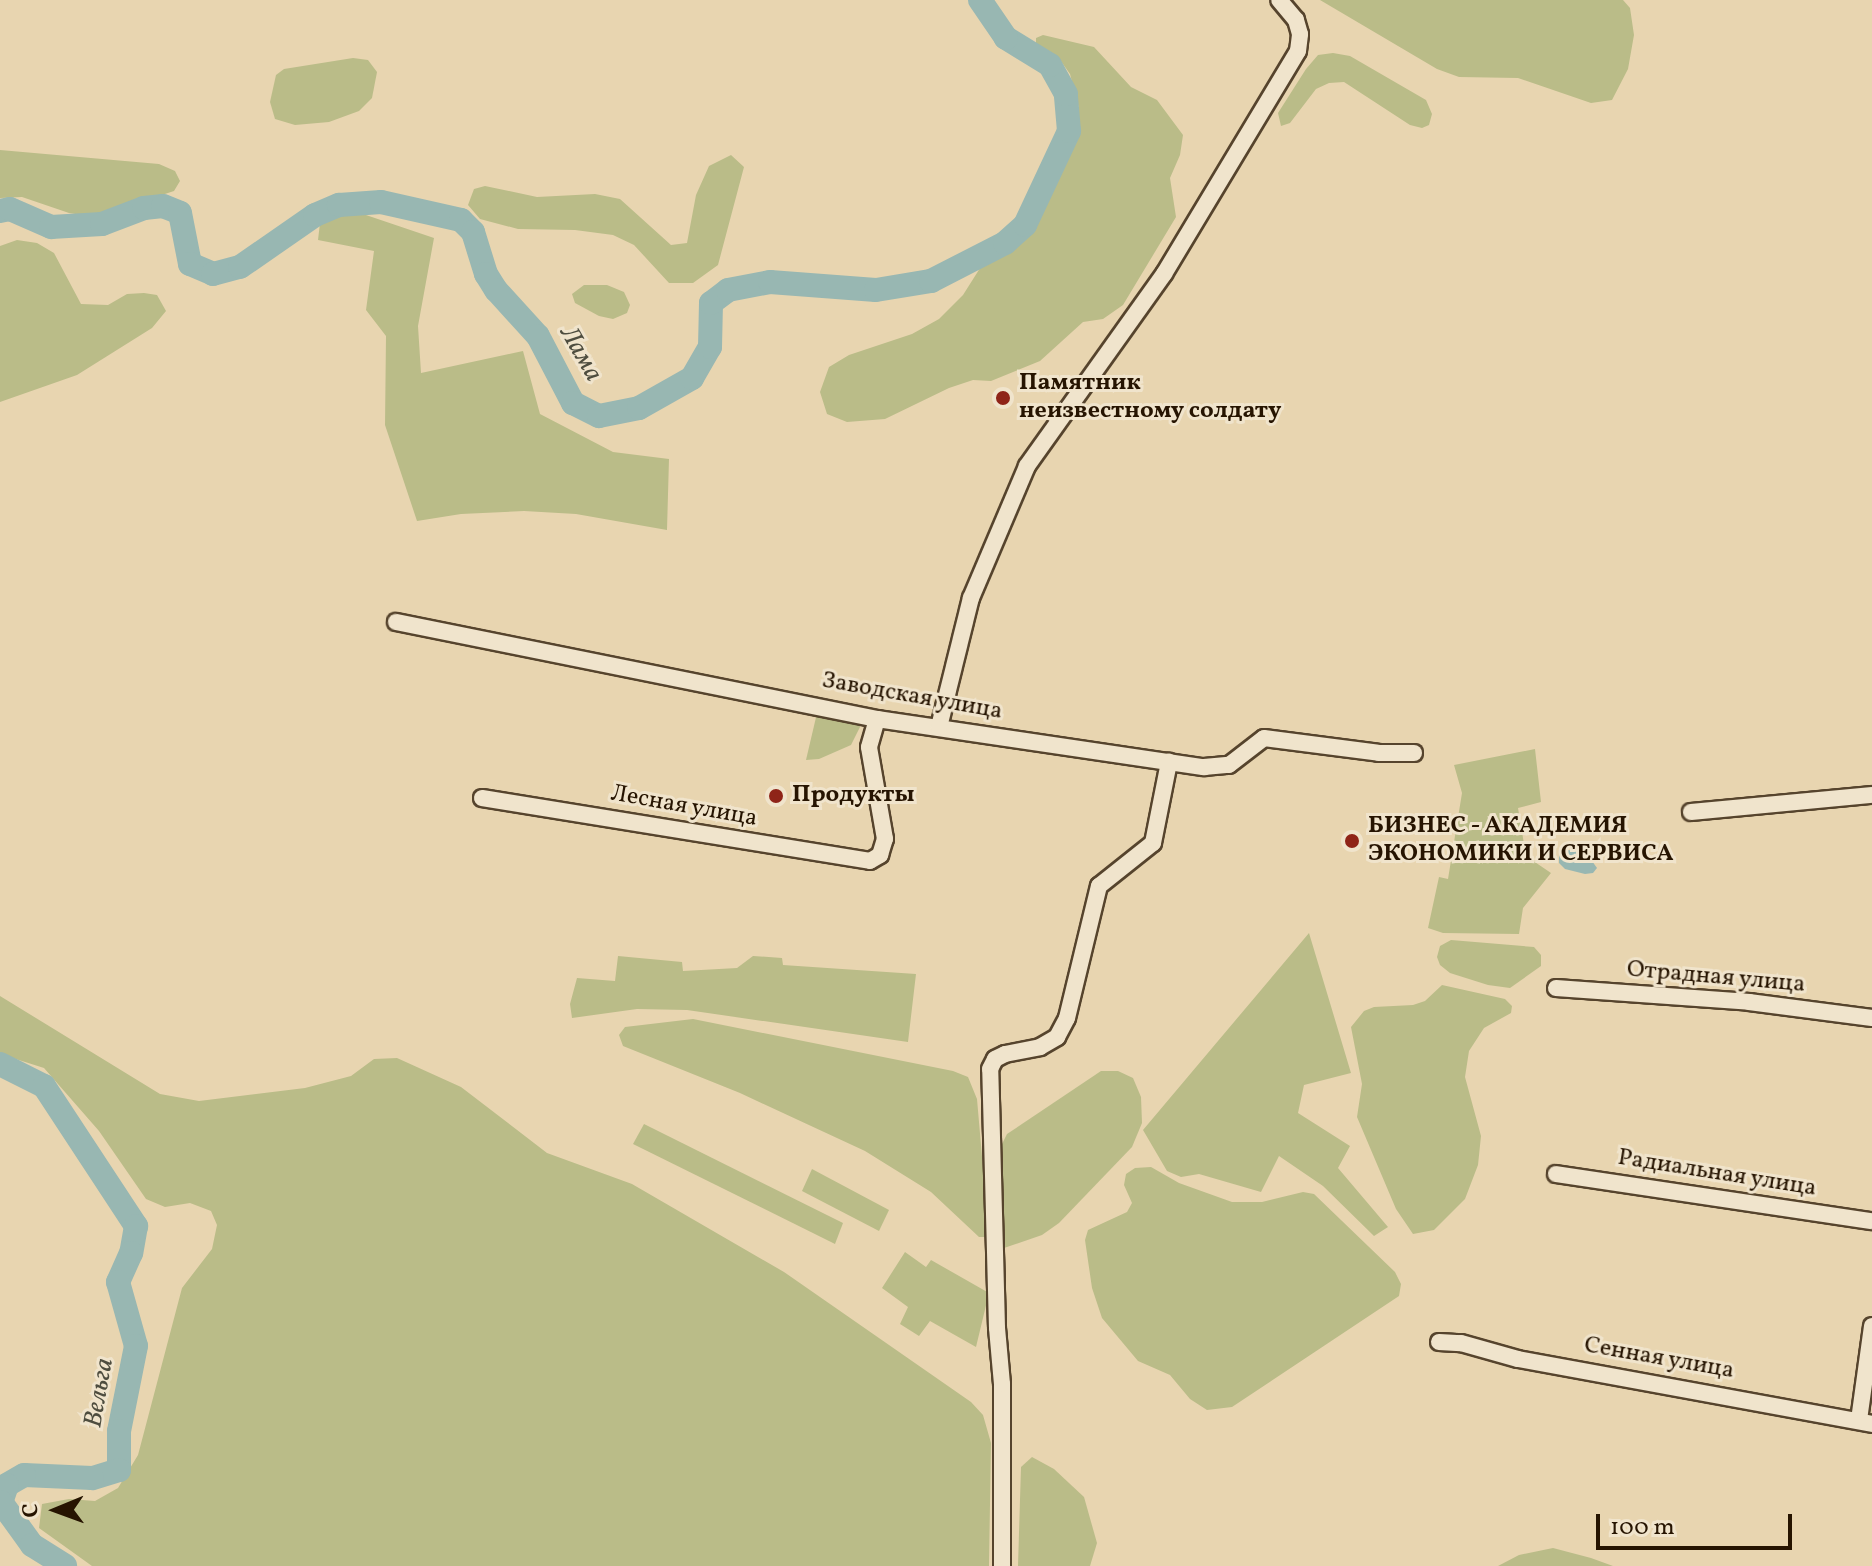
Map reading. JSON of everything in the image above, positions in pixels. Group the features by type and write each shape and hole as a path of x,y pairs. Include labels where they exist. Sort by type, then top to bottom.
{"street":[{"path":"939,727 971,598 1027,466 1164,274 1298,51 1300,34 1296,20 1279,0"},
{"name":"Заводская улица","path":"396,622 877,719 1169,762 1218,768 1229,765 1264,738 1379,753 1414,753"},
{"name":"Лесная улица","path":"482,798 870,861 880,855 885,839 869,747 877,719"},
{"path":"1002,1566 1002,1384 997,1328 990,1069 995,1059 1005,1054 1040,1047 1057,1037 1067,1018 1099,886 1153,843 1169,762"},
{"path":"1691,812 1872,795"},
{"name":"Отрадная улица","path":"1556,988 1749,1002 1872,1018"},
{"name":"Радиальная улица","path":"1556,1174 1872,1221"},
{"path":"1865,1422 1872,1326"},
{"name":"Сенная улица","path":"1439,1342 1461,1343 1518,1359 1865,1422"}],"green space":[{"path":"1320,0 1623,0 1630,8 1634,35 1628,69 1612,100 1591,103 1518,78 1459,77 1437,69"},
{"path":"1043,35 1094,47 1131,87 1157,100 1183,135 1180,155 1170,178 1176,217 1123,305 1103,319 1083,322 1040,361 991,381 973,380 949,388 885,419 847,422 827,414 820,392 829,367 849,355 912,334 939,319 963,295 982,265 1017,247 1034,225 1057,183 1074,140 1079,108 1070,74 1058,57 1036,46 1036,38"},
{"path":"1333,53 1350,56 1426,100 1432,114 1429,125 1422,128 1410,125 1344,82 1329,83 1316,89 1290,123 1281,126 1278,113 1306,69 1318,55"},
{"path":"353,58 368,60 377,72 372,98 359,111 329,122 295,125 275,119 270,102 276,75 284,69"},
{"path":"0,150 159,164 175,171 180,181 174,191 107,213 88,216 69,213 22,197 0,198"},
{"path":"731,155 744,167 718,265 693,283 669,283 634,245 613,235 575,230 518,229 480,219 468,205 474,189 485,186 537,197 595,194 620,199 671,245 687,243 696,195 709,166"},
{"path":"363,214 434,238 418,326 421,373 523,351 540,414 613,452 669,459 667,530 576,514 524,511 461,514 417,521 385,425 386,336 366,310 374,251 318,240 320,223 332,215"},
{"path":"17,240 37,243 54,253 81,304 108,305 127,294 144,293 157,295 166,311 152,328 77,375 0,402 0,246"},
{"path":"584,285 607,285 624,292 630,305 627,313 613,319 599,316 575,303 572,294"},
{"path":"817,713 859,720 860,727 851,745 819,759 806,760"},
{"path":"1535,749 1541,802 1518,808 1526,856 1551,873 1523,908 1519,934 1443,933 1428,928 1439,877 1448,879 1462,793 1454,765"},
{"path":"1309,933 1351,1073 1304,1085 1298,1113 1350,1146 1338,1168 1388,1227 1374,1236 1323,1186 1279,1156 1261,1192 1199,1174 1181,1177 1167,1171 1143,1130"},
{"path":"1451,940 1534,947 1541,955 1541,966 1510,988 1488,985 1450,973 1440,965 1437,957 1440,946"},
{"path":"618,956 682,962 683,971 737,968 753,956 782,958 783,965 916,974 908,1042 687,1010 637,1009 572,1018 570,1004 577,978 615,981"},
{"path":"1442,985 1505,999 1512,1006 1511,1013 1484,1028 1469,1051 1465,1077 1481,1136 1478,1165 1465,1199 1434,1230 1413,1234 1396,1209 1357,1117 1362,1084 1351,1027 1364,1011 1425,1001"},
{"path":"0,996 160,1094 199,1101 305,1088 351,1076 374,1059 397,1058 461,1087 547,1153 632,1184 784,1272 971,1402 983,1415 991,1443 989,1566 92,1566 39,1528 42,1504 69,1499 95,1501 118,1488 138,1455 182,1288 212,1249 217,1225 211,1211 190,1203 165,1207 146,1199 99,1131 44,1068 0,1054"},
{"path":"693,1019 953,1071 968,1077 977,1099 989,1237 979,1237 931,1192 865,1151 740,1093 623,1046 619,1035 625,1027"},
{"path":"1101,1071 1118,1071 1133,1078 1141,1097 1142,1123 1132,1147 1059,1223 1042,1235 1004,1248 1001,1146 1007,1134"},
{"path":"644,1124 843,1223 835,1244 633,1144"},
{"path":"1151,1167 1179,1183 1232,1202 1262,1202 1303,1192 1314,1194 1395,1272 1401,1284 1399,1296 1232,1407 1207,1410 1190,1399 1170,1375 1138,1361 1102,1318 1092,1288 1085,1240 1088,1230 1127,1212 1132,1203 1124,1185 1126,1174 1135,1168"},
{"path":"812,1169 889,1210 879,1231 802,1191"},
{"path":"905,1252 926,1267 931,1260 989,1293 976,1347 930,1321 919,1336 900,1324 908,1307 882,1288"},
{"path":"1032,1457 1054,1469 1084,1497 1097,1543 1090,1566 1018,1566 1021,1467"},
{"path":"1553,1548 1613,1566 1498,1566 1519,1555"}],"water":[{"path":"1564,849 1587,854 1597,868 1593,873 1585,874 1565,869 1559,863 1559,852"}],"waterway":[{"name":"Лама","path":"0,211 10,209 51,227 102,224 144,208 163,206 180,213 190,264 213,274 240,267 315,215 339,205 381,202 461,220 473,232 486,274 496,290 538,336 573,403 599,416 639,408 692,378 710,347 711,303 728,290 770,282 876,290 931,281 1005,243 1025,225 1069,131 1066,94 1050,65 1006,38 980,0"},
{"name":"Вельга","path":"0,1064 44,1086 136,1226 131,1253 118,1282 136,1346 119,1431 119,1470 92,1478 24,1475 7,1485 1,1502 32,1545 65,1566"}],"place":[{"name":"Памятник неизвестному солдату","path":"1003,398"},
{"name":"Продукты","path":"776,796"},
{"name":"БИЗНЕС - АКАДЕМИЯ ЭКОНОМИКИ И СЕРВИСА","path":"1352,841"}]}
